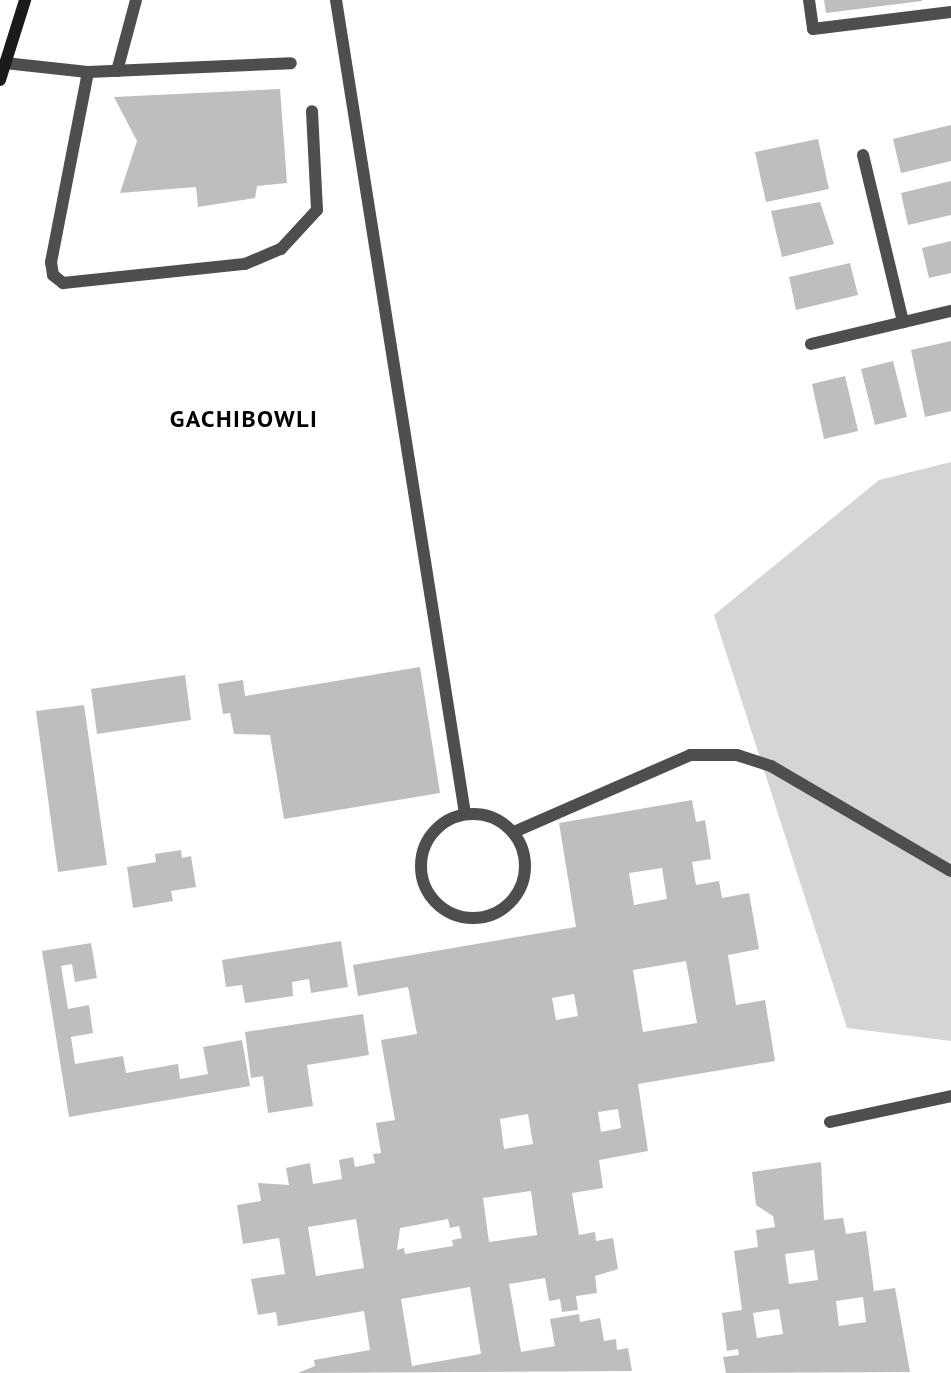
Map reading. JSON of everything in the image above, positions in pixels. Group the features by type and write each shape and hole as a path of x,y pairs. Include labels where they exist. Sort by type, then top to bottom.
{"main road":[{"path":"0,80 25,0"}],"street":[{"path":"117,70 136,0"},
{"path":"336,0 465,814"},
{"path":"809,0 813,29 951,12"},
{"path":"5,63 88,72 291,63"},
{"path":"88,72 51,262 52,274 63,283 245,264 281,249 317,210 312,111"},
{"path":"863,155 903,322"},
{"path":"811,344 951,310"},
{"path":"514,832 690,755 737,755 771,766 951,871"},
{"path":"465,814 492,816 514,832 524,851 525,872 518,892 485,917 464,918 436,903 420,876 429,835 445,821 465,814"},
{"path":"831,1122 951,1096"}],"shaded area":[{"path":"951,462 951,1041 847,1028 714,615 879,480"}],"building":[{"path":"824,0 922,0 922,1 826,13"},
{"path":"280,89 287,183 257,186 255,198 198,207 196,187 120,193 137,141 114,97"},
{"path":"951,125 951,161 901,173 893,139"},
{"path":"818,139 829,189 766,202 755,152"},
{"path":"951,181 951,215 908,225 901,193"},
{"path":"820,202 834,244 782,257 771,211"},
{"path":"951,241 951,273 929,278 922,248"},
{"path":"850,263 858,295 796,310 789,277"},
{"path":"951,341 951,411 925,417 911,350"},
{"path":"893,361 907,417 875,425 861,369"},
{"path":"845,376 858,431 824,439 812,384"},
{"path":"420,667 440,793 284,819 270,735 234,734 230,713 223,714 218,684 243,680 245,696"},
{"path":"185,675 191,720 97,734 91,689"},
{"path":"84,705 107,865 58,872 36,711"},
{"path":"692,800 696,822 705,820 711,859 692,862 696,885 719,881 722,898 749,893 759,949 728,955 736,1005 765,1000 775,1061 638,1084 648,1151 599,1160 603,1188 572,1193 579,1235 595,1232 596,1241 613,1238 618,1269 595,1276 597,1293 576,1296 578,1310 562,1312 560,1299 549,1301 545,1278 509,1284 521,1352 555,1346 550,1319 579,1314 580,1322 600,1318 604,1341 616,1339 617,1350 628,1348 632,1371 298,1373 315,1366 314,1360 370,1350 364,1311 278,1326 276,1312 258,1315 251,1279 285,1274 279,1238 243,1244 237,1205 261,1201 258,1183 289,1185 286,1168 310,1163 313,1184 342,1179 339,1160 353,1157 355,1167 375,1163 373,1154 381,1153 376,1123 395,1120 381,1040 417,1034 408,987 358,996 353,965 576,927 559,823","holes":["662,868 667,899 634,905 629,873","686,961 697,1023 643,1032 633,970","574,994 578,1016 556,1020 552,998","618,1109 621,1128 601,1132 598,1112","528,1114 533,1144 504,1149 500,1119","531,1191 537,1235 489,1242 483,1198","356,1219 364,1268 316,1276 308,1227","448,1219 450,1228 459,1226 462,1238 452,1240 453,1246 405,1254 404,1248 397,1250 400,1228","470,1287 481,1354 412,1366 401,1299"]},
{"path":"181,850 182,858 191,856 196,887 171,891 173,901 133,908 127,867 156,862 155,854"},
{"path":"341,941 348,987 311,993 309,979 292,982 293,996 245,1003 242,985 226,987 222,960"},
{"path":"91,943 97,978 75,982 72,964 61,966 68,1009 89,1005 93,1033 71,1037 75,1064 123,1056 126,1073 178,1064 180,1079 208,1074 203,1047 242,1040 250,1086 69,1117 42,951"},
{"path":"363,1014 369,1055 307,1065 313,1106 268,1113 263,1076 251,1078 245,1032"},
{"path":"821,1162 824,1220 843,1218 846,1234 866,1231 874,1291 895,1288 910,1372 726,1373 723,1357 739,1355 738,1349 727,1351 722,1313 742,1310 734,1251 758,1247 756,1230 775,1227 773,1216 756,1205 752,1172","holes":["814,1250 818,1280 789,1284 785,1254","863,1297 866,1322 839,1326 836,1301","779,1309 783,1334 757,1338 753,1313"]}],"district":[{"name":"GACHIBOWLI","path":"244,419"}]}
